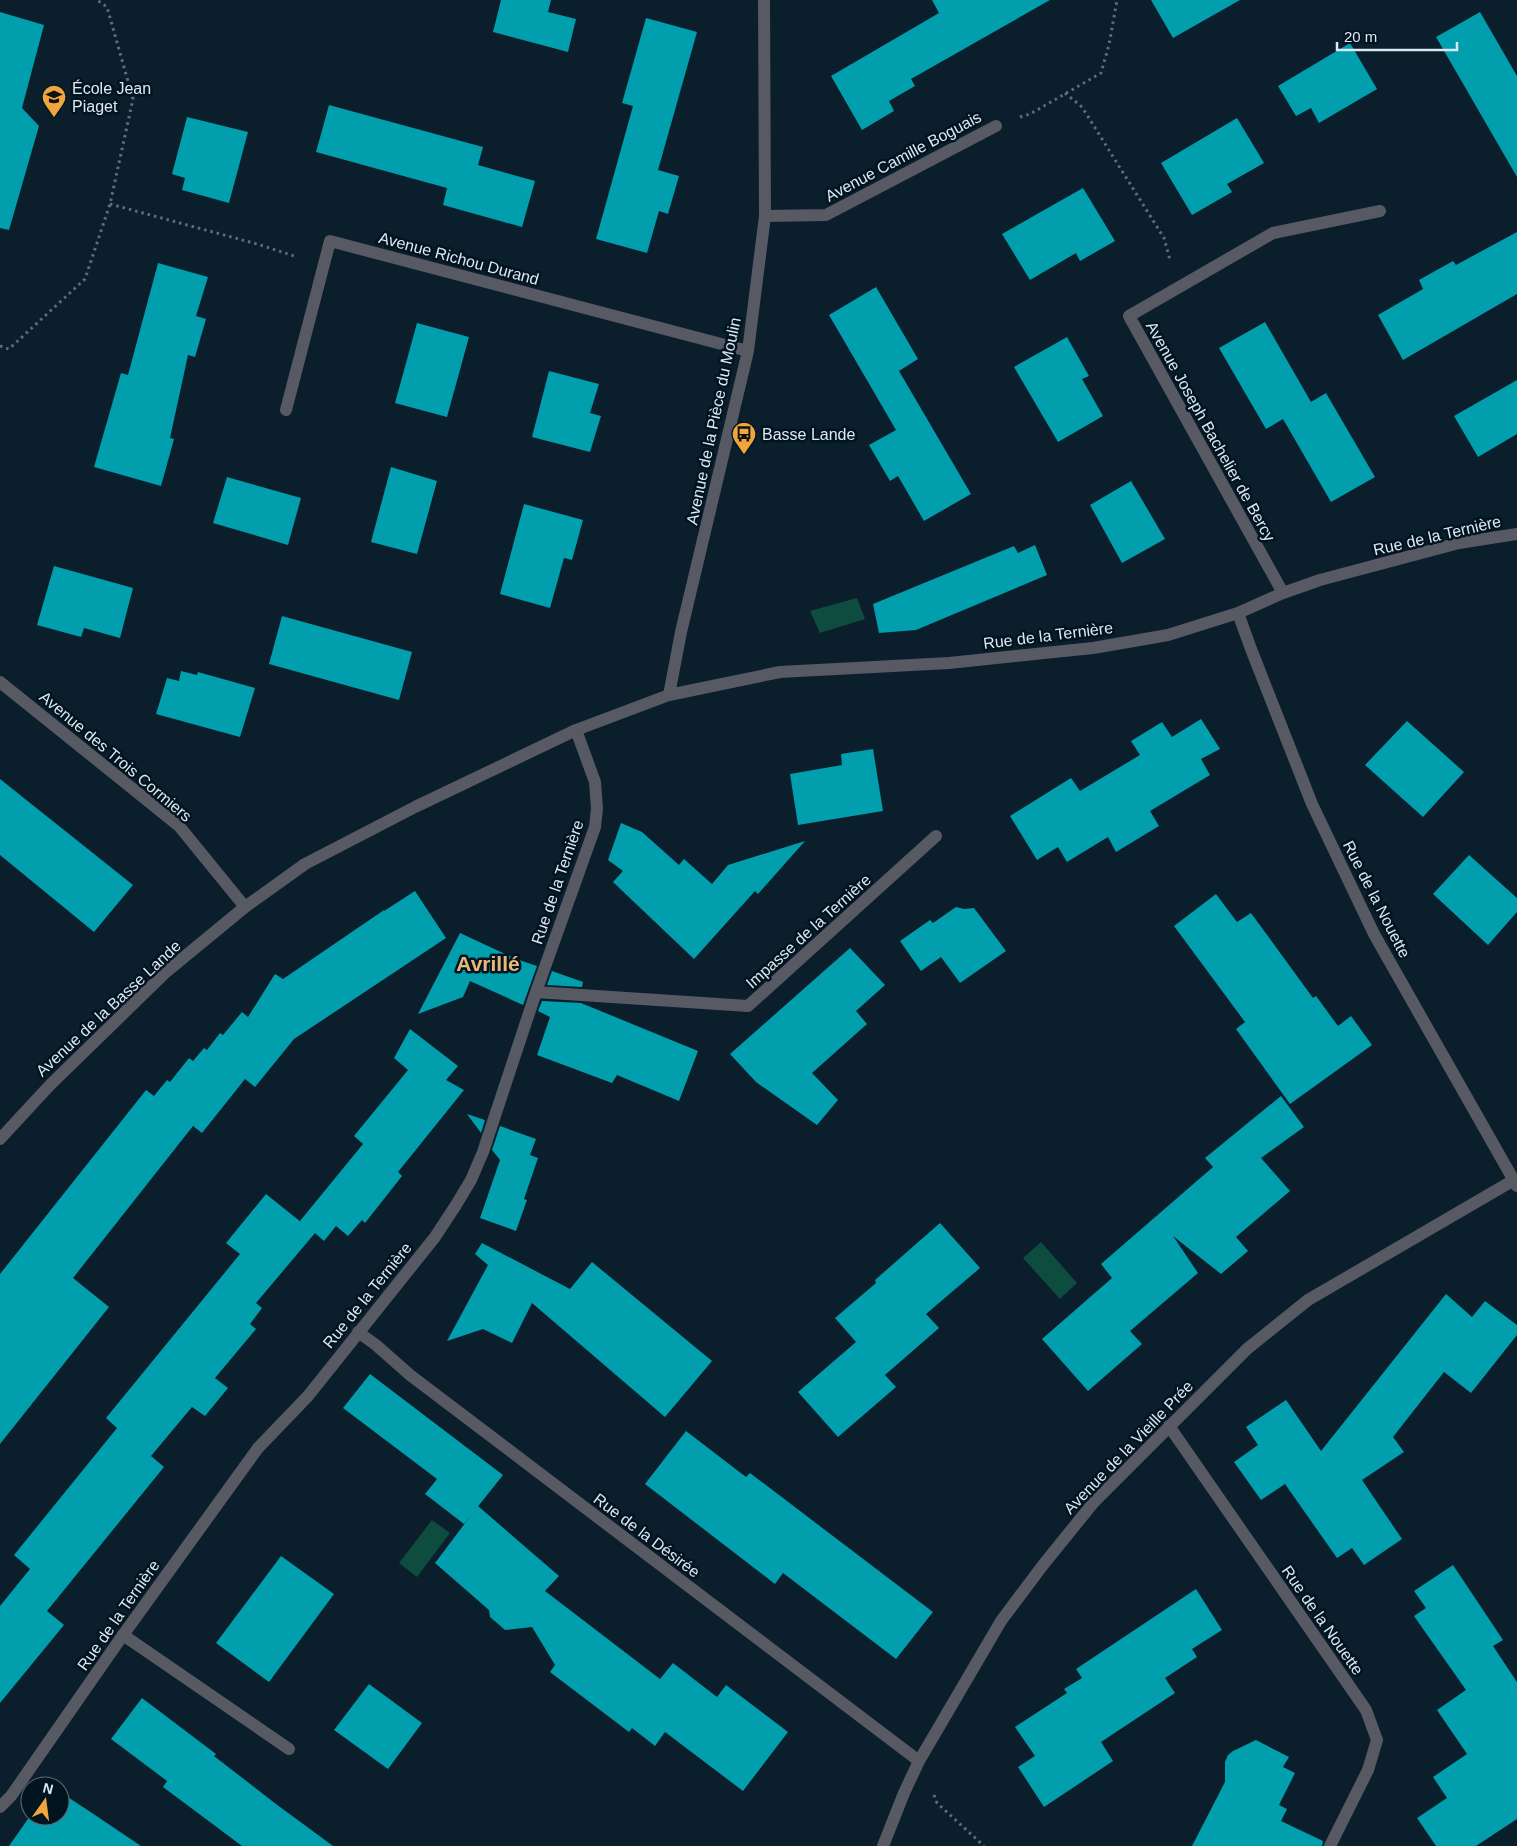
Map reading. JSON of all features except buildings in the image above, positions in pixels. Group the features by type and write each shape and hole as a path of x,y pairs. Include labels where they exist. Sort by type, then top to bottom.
{"street":[{"name":"Avenue de la Pièce du Moulin","path":"669,695 748,351 765,216 764,0"},
{"name":"Avenue Camille Boguais","path":"765,216 826,215 996,126"},
{"name":"Avenue Joseph Bachelier de Bercy","path":"1283,593 1129,316 1273,233 1380,210"},
{"name":"Avenue Richou Durand","path":"286,410 330,241 748,351"},
{"name":"Rue de la Ternière","path":"245,906 305,864 415,806 576,730 669,695 780,672 949,663 1093,648 1168,635 1238,612 1320,580 1450,545 1517,534"},
{"name":"Rue de la Nouette","path":"1238,612 1251,650 1312,804 1370,925 1515,1183"},
{"name":"Avenue des Trois Cormiers","path":"0,682 179,826 245,906"},
{"name":"Rue de la Ternière","path":"0,1807 11,1796 123,1635 258,1448 308,1396 435,1237 471,1180 483,1152 536,992 595,827 597,808 595,782 576,730"},
{"name":"Impasse de la Ternière","path":"536,992 748,1006 936,836"},
{"name":"Avenue de la Basse Lande","path":"0,1139 50,1085 166,972 245,906"},
{"name":"Avenue de la Vieille Prée","path":"883,1846 919,1761 1001,1621 1094,1502 1247,1349 1308,1300 1515,1183"},
{"name":"Rue de la Désirée","path":"358,1332 410,1375 919,1761"},
{"name":"Rue de la Nouette","path":"1168,1426 1366,1710 1377,1740 1368,1770 1330,1846"},
{"path":"123,1635 289,1749"}],"path":[{"path":"0,346 9,349 85,278 110,204 133,99 107,7 97,0"},
{"path":"996,126 1030,114 1101,73 1109,45 1117,0"},
{"path":"1066,93 1082,107 1164,238 1178,288"},
{"path":"110,204 257,244 323,266"},
{"path":"919,1761 937,1803 984,1846"}],"shaded area":[{"path":"857,598 865,619 820,633 810,611"},
{"path":"1041,1242 1077,1283 1060,1299 1023,1258"},
{"path":"432,1520 450,1533 417,1577 399,1563"}],"place":[{"name":"École Jean Piaget","path":"54,118"},
{"name":"Basse Lande","path":"744,455"}],"district":[{"name":"Avrillé","path":"488,964"}]}
